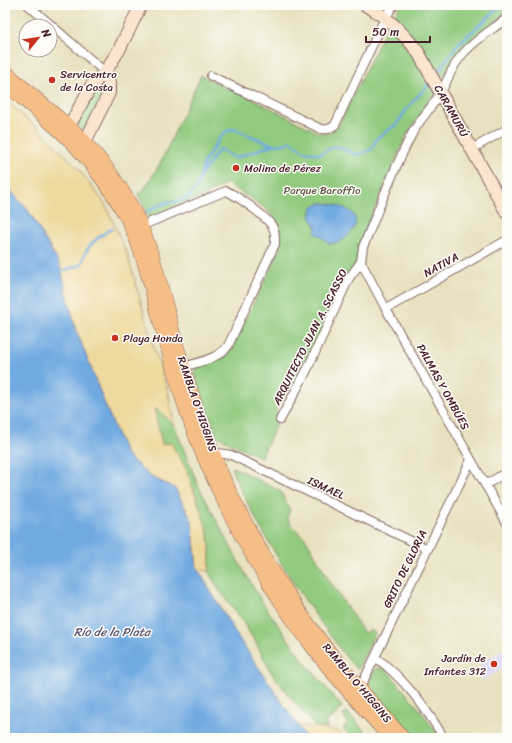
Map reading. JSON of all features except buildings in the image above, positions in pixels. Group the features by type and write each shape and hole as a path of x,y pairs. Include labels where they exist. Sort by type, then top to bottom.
{"main road":[{"path":"67,131 91,86 105,72 119,50 141,5"},
{"name":"CARAMURÚ","path":"365,5 385,18 403,33 418,52 507,213"},
{"name":"RAMBLA O'HIGGINS","path":"5,71 67,131 112,195 131,228 148,278 185,408 212,478 243,539 288,611 319,655 390,738"},
{"path":"85,142 109,93 109,83 105,72"},
{"name":"RAMBLA O'HIGGINS","path":"5,84 67,131 85,142 121,189 141,226 158,273 197,412 212,452 242,516 265,557 321,640 403,738"}],"street":[{"path":"28,5 105,72"},
{"path":"211,76 321,129 328,130 335,125 385,18 394,5"},
{"name":"ARQUITECTO JUAN A. SCASSO","path":"280,420 307,370 349,278 361,262 363,247 408,142 421,119 441,93 452,68 462,55 472,45 507,18"},
{"path":"472,149 507,129"},
{"path":"141,226 226,191 232,193 259,213 271,223 274,229 275,244 228,346 218,355 184,368"},
{"name":"NATIVA","path":"386,309 507,240"},
{"name":"PALMAS Y OMBÚES","path":"361,262 507,523"},
{"name":"ISMAEL","path":"212,452 231,455 428,549"},
{"name":"GRITO DE GLORIA","path":"360,688 471,460"},
{"path":"485,485 507,472"},
{"path":"375,657 391,669 411,691 444,738"}],"shaded area":[{"name":"Jardín de Infantes 312","path":"507,648 507,666 481,681 481,663"}],"green space":[{"path":"400,5 507,5 507,12 462,47 445,74 440,77 424,51 397,21 396,13"},
{"name":"Parque Baroffio","path":"387,27 409,49 436,94 408,132 367,226 353,270 300,377 276,410 278,421 261,457 217,436 194,373 199,366 227,355 276,258 280,247 278,225 272,215 265,208 227,183 199,198 149,218 138,194 143,191 161,162 201,75 224,87 245,95 319,133 329,133 338,127"},
{"path":"98,85 103,86 106,90 86,130 83,130 77,125 94,87"},
{"path":"154,408 174,425 198,485 239,563 264,605 303,660 342,707 332,718 326,721 327,727 323,729 316,727 271,672 256,643 235,610 219,590 209,572 210,547 207,529 196,496 187,471 162,444"},
{"path":"233,467 280,491 290,510 287,517 291,525 306,539 329,580 364,633 371,630 375,633 358,669 348,659 304,599 265,536 231,469"},
{"path":"378,668 384,668 395,680 421,711 440,738 409,738 369,691 370,678 373,672"},
{"path":"347,712 371,738 352,738 343,728 348,723 343,715"}],"sand":[{"name":"Playa Honda","path":"5,100 48,138 78,168 105,204 128,256 154,349 168,391 174,425 158,410 154,409 162,444 171,443 187,471 207,529 210,548 209,572 197,568 192,521 175,488 151,477 126,455 75,327 60,265 28,210 5,185"},
{"path":"298,726 316,727 337,731 345,738 306,738"}],"water":[{"name":"Río de la Plata","path":"5,185 28,210 60,265 75,327 126,455 151,477 175,488 192,521 197,568 238,637 306,738 5,738"},
{"path":"321,203 342,207 353,214 356,219 355,226 344,239 329,244 315,233 316,226 310,217 312,208"}],"waterway":[{"path":"438,72 456,46 502,5"},
{"path":"144,214 155,207 168,202 177,202 190,196 198,185 204,162 221,136 227,131 234,129 273,145 285,144 291,141 304,151 320,154 335,146 357,155 372,149 377,138 397,124 408,107 428,85"},
{"path":"202,174 219,149 235,158 272,145"},
{"path":"62,271 81,265 89,247 98,238 112,228"}],"place":[{"name":"Servicentro de la Costa","path":"52,80"},
{"name":"Molino de Pérez","path":"236,168"},
{"name":"Playa Honda","path":"115,338"},
{"name":"Jardín de Infantes 312","path":"494,664"}]}
